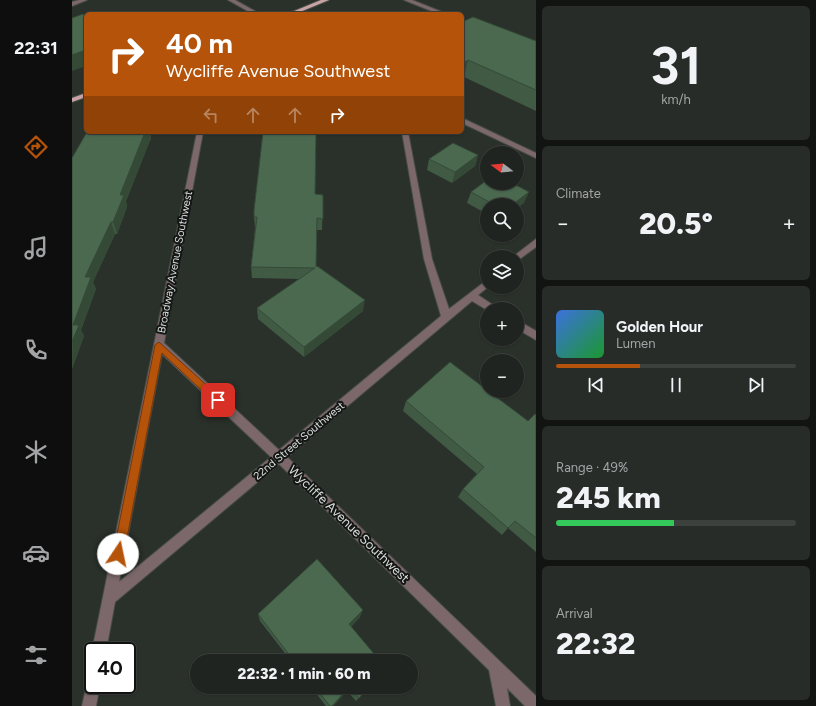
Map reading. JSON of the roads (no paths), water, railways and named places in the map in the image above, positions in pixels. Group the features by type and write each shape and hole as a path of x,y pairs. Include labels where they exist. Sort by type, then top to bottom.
{"main road":[{"path":"295,12 326,0"},
{"path":"72,100 84,96"}],"street":[{"path":"72,4 84,0"},
{"path":"232,0 253,12"},
{"path":"407,0 439,12"},
{"path":"464,121 536,156"},
{"name":"Broadway Avenue Southwest","path":"101,642 200,134"},
{"path":"405,134 428,259 447,318"},
{"path":"524,252 536,242"},
{"name":"22nd Street Southwest","path":"110,598 280,458 480,289"},
{"path":"472,296 482,302"},
{"path":"524,328 536,336"},
{"name":"Wycliffe Avenue Southwest","path":"159,345 280,458 536,706"},
{"path":"495,665 502,706"},
{"path":"89,706 91,694"}]}
